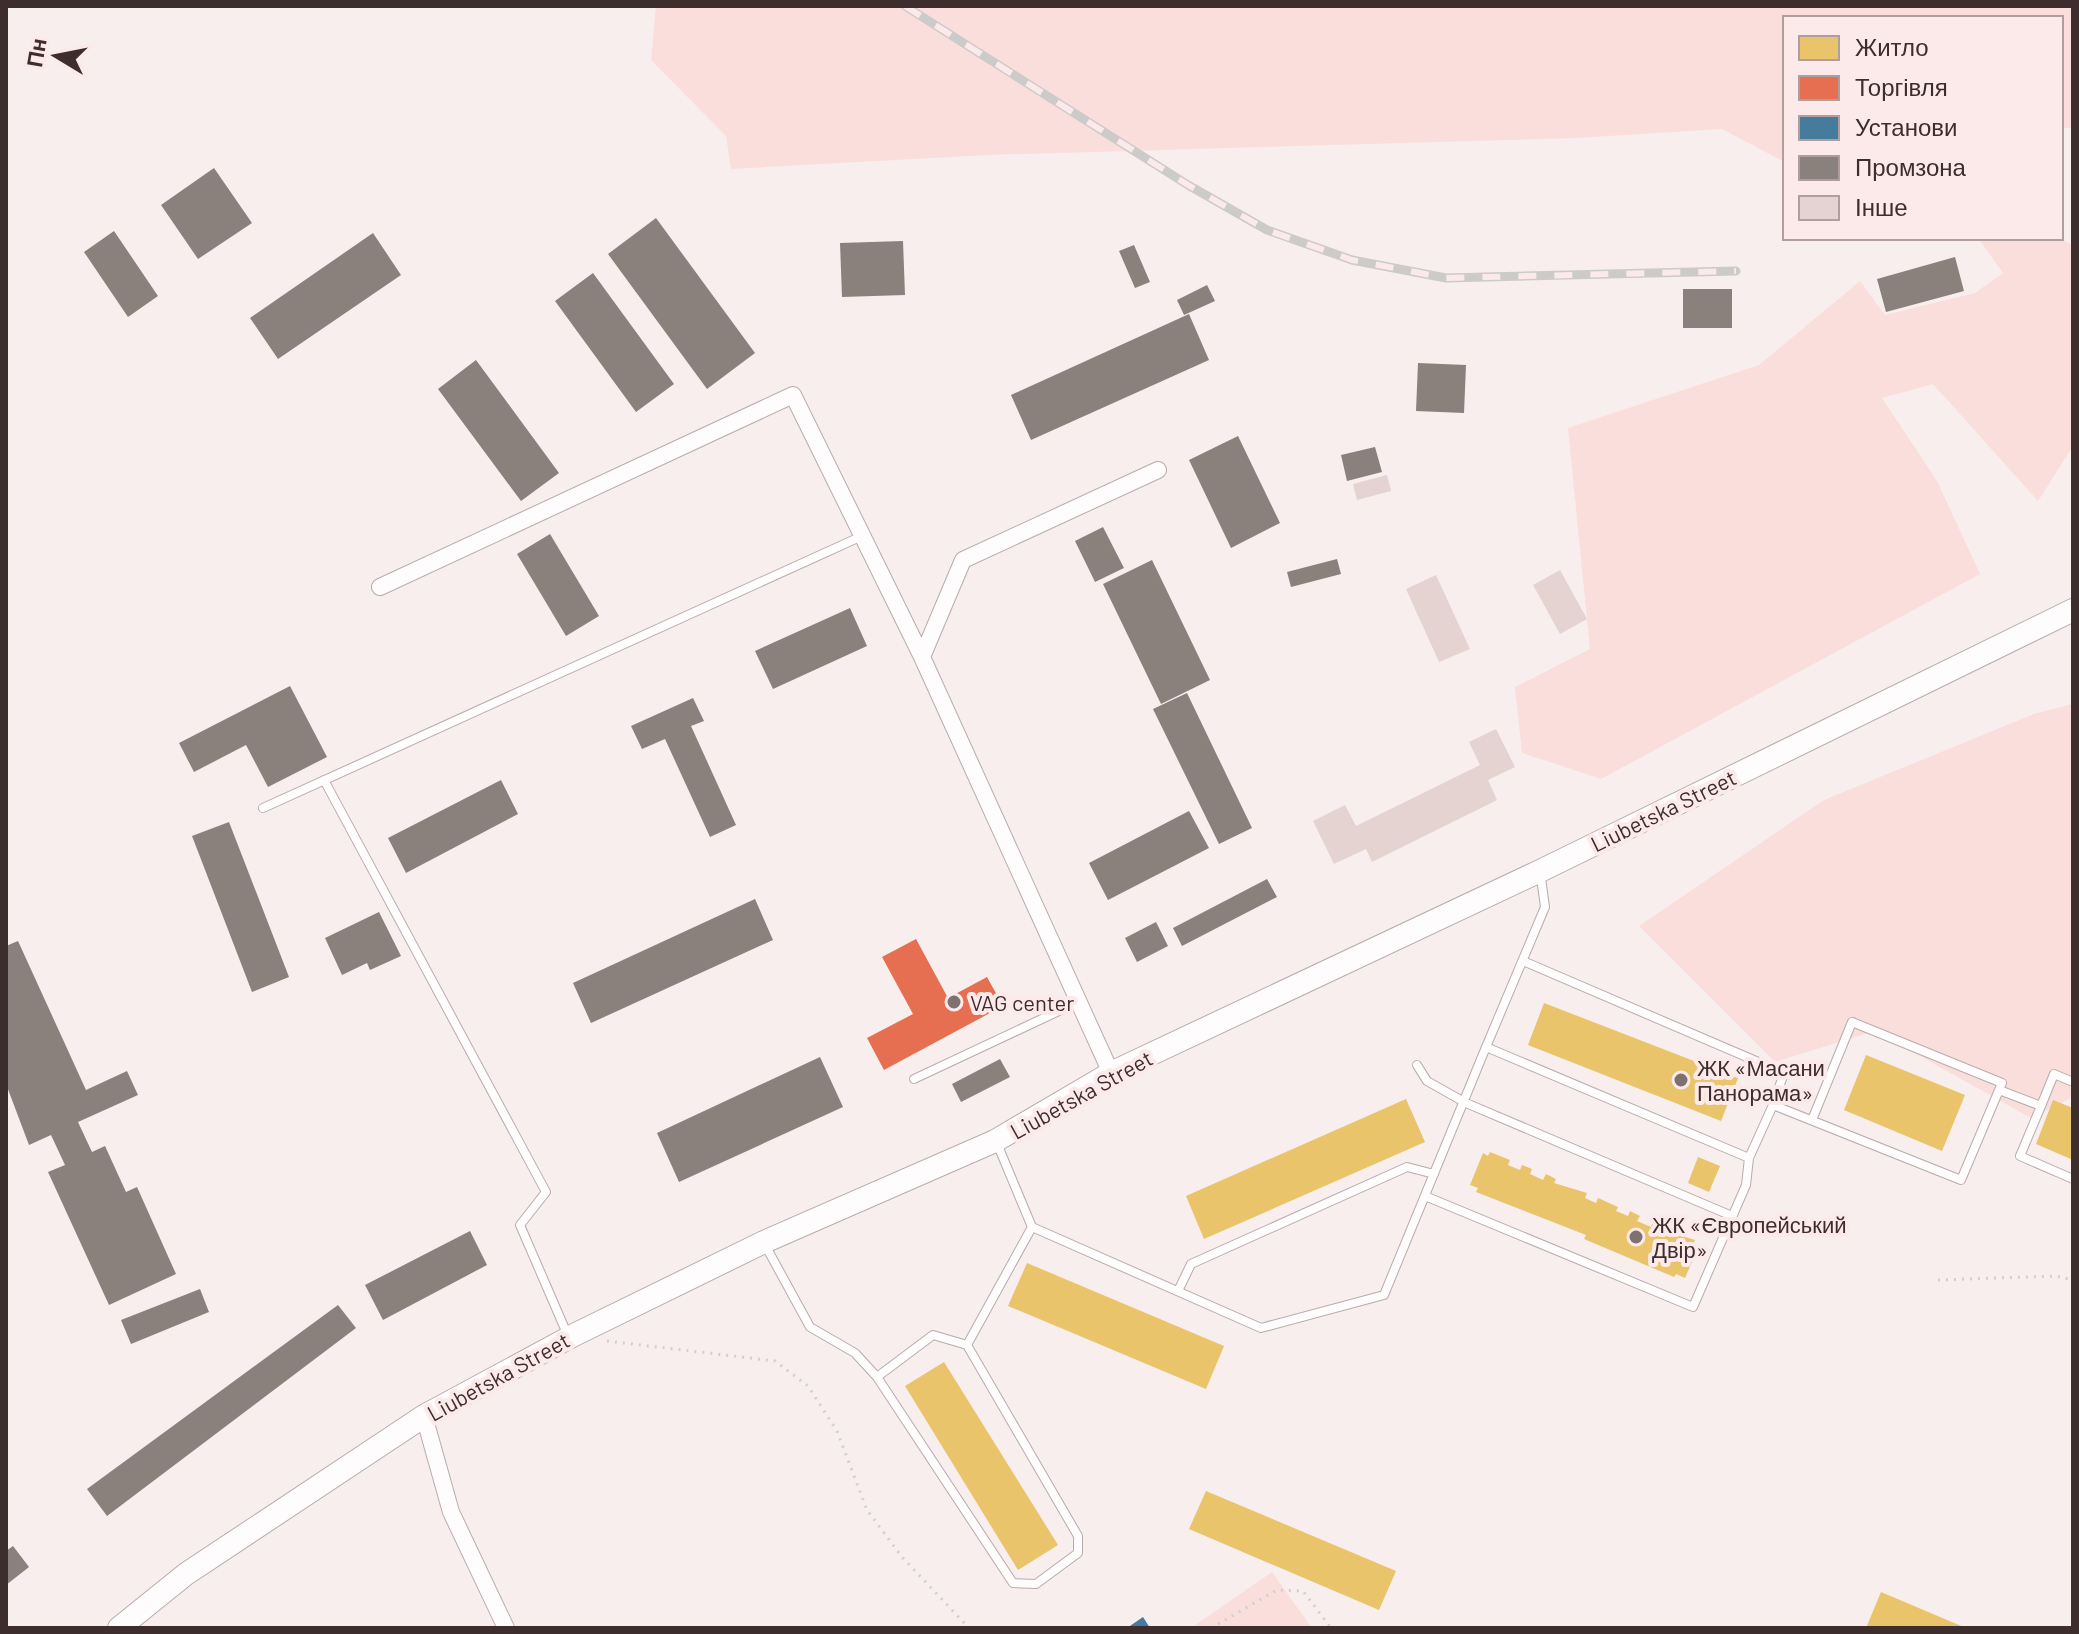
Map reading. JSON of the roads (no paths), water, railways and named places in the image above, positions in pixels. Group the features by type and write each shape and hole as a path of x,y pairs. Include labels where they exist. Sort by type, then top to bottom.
{"main road":[{"name":"Liubetska Street","path":"119,1628 186,1574 424,1416 572,1336 764,1242 995,1141 1111,1073 1540,871 2073,610"}],"street":[{"path":"380,587 793,395 922,657 1111,1073"},
{"path":"922,657 963,560 1158,470"},
{"path":"424,1416 451,1512 506,1628"}],"lane":[{"path":"263,808 863,536"},
{"path":"324,780 546,1192 520,1225 572,1336"},
{"path":"995,1141 1032,1227 1179,1289 1261,1328 1384,1295 1545,907 1540,871"},
{"path":"1425,1196 1693,1307 1746,1185 1749,1158 1784,1073 1523,961"},
{"path":"914,1079 1078,1002"},
{"path":"1773,1105 1961,1180 2002,1083 1852,1022 1812,1120"},
{"path":"1486,1047 1749,1158"},
{"path":"1417,1065 1427,1081 1466,1103 1732,1216"},
{"path":"2073,1082 2054,1074 2020,1156 2073,1179"},
{"path":"1999,1090 2041,1106"},
{"path":"1179,1289 1191,1264 1407,1167 1434,1174"},
{"path":"967,1345 1032,1227"},
{"path":"764,1242 810,1327 855,1353 877,1377 1013,1583 1036,1584 1078,1553 1078,1536 967,1345 933,1335 877,1377"}],"railway":[{"path":"905,6 1188,185 1267,230 1352,260 1446,278 1736,271"}],"place":[{"name":"VAG center","path":"954,1002"},
{"name":"ЖК «Масани Панорама»","path":"1681,1080"},
{"name":"ЖК «Європейський Двір»","path":"1636,1237"}]}
